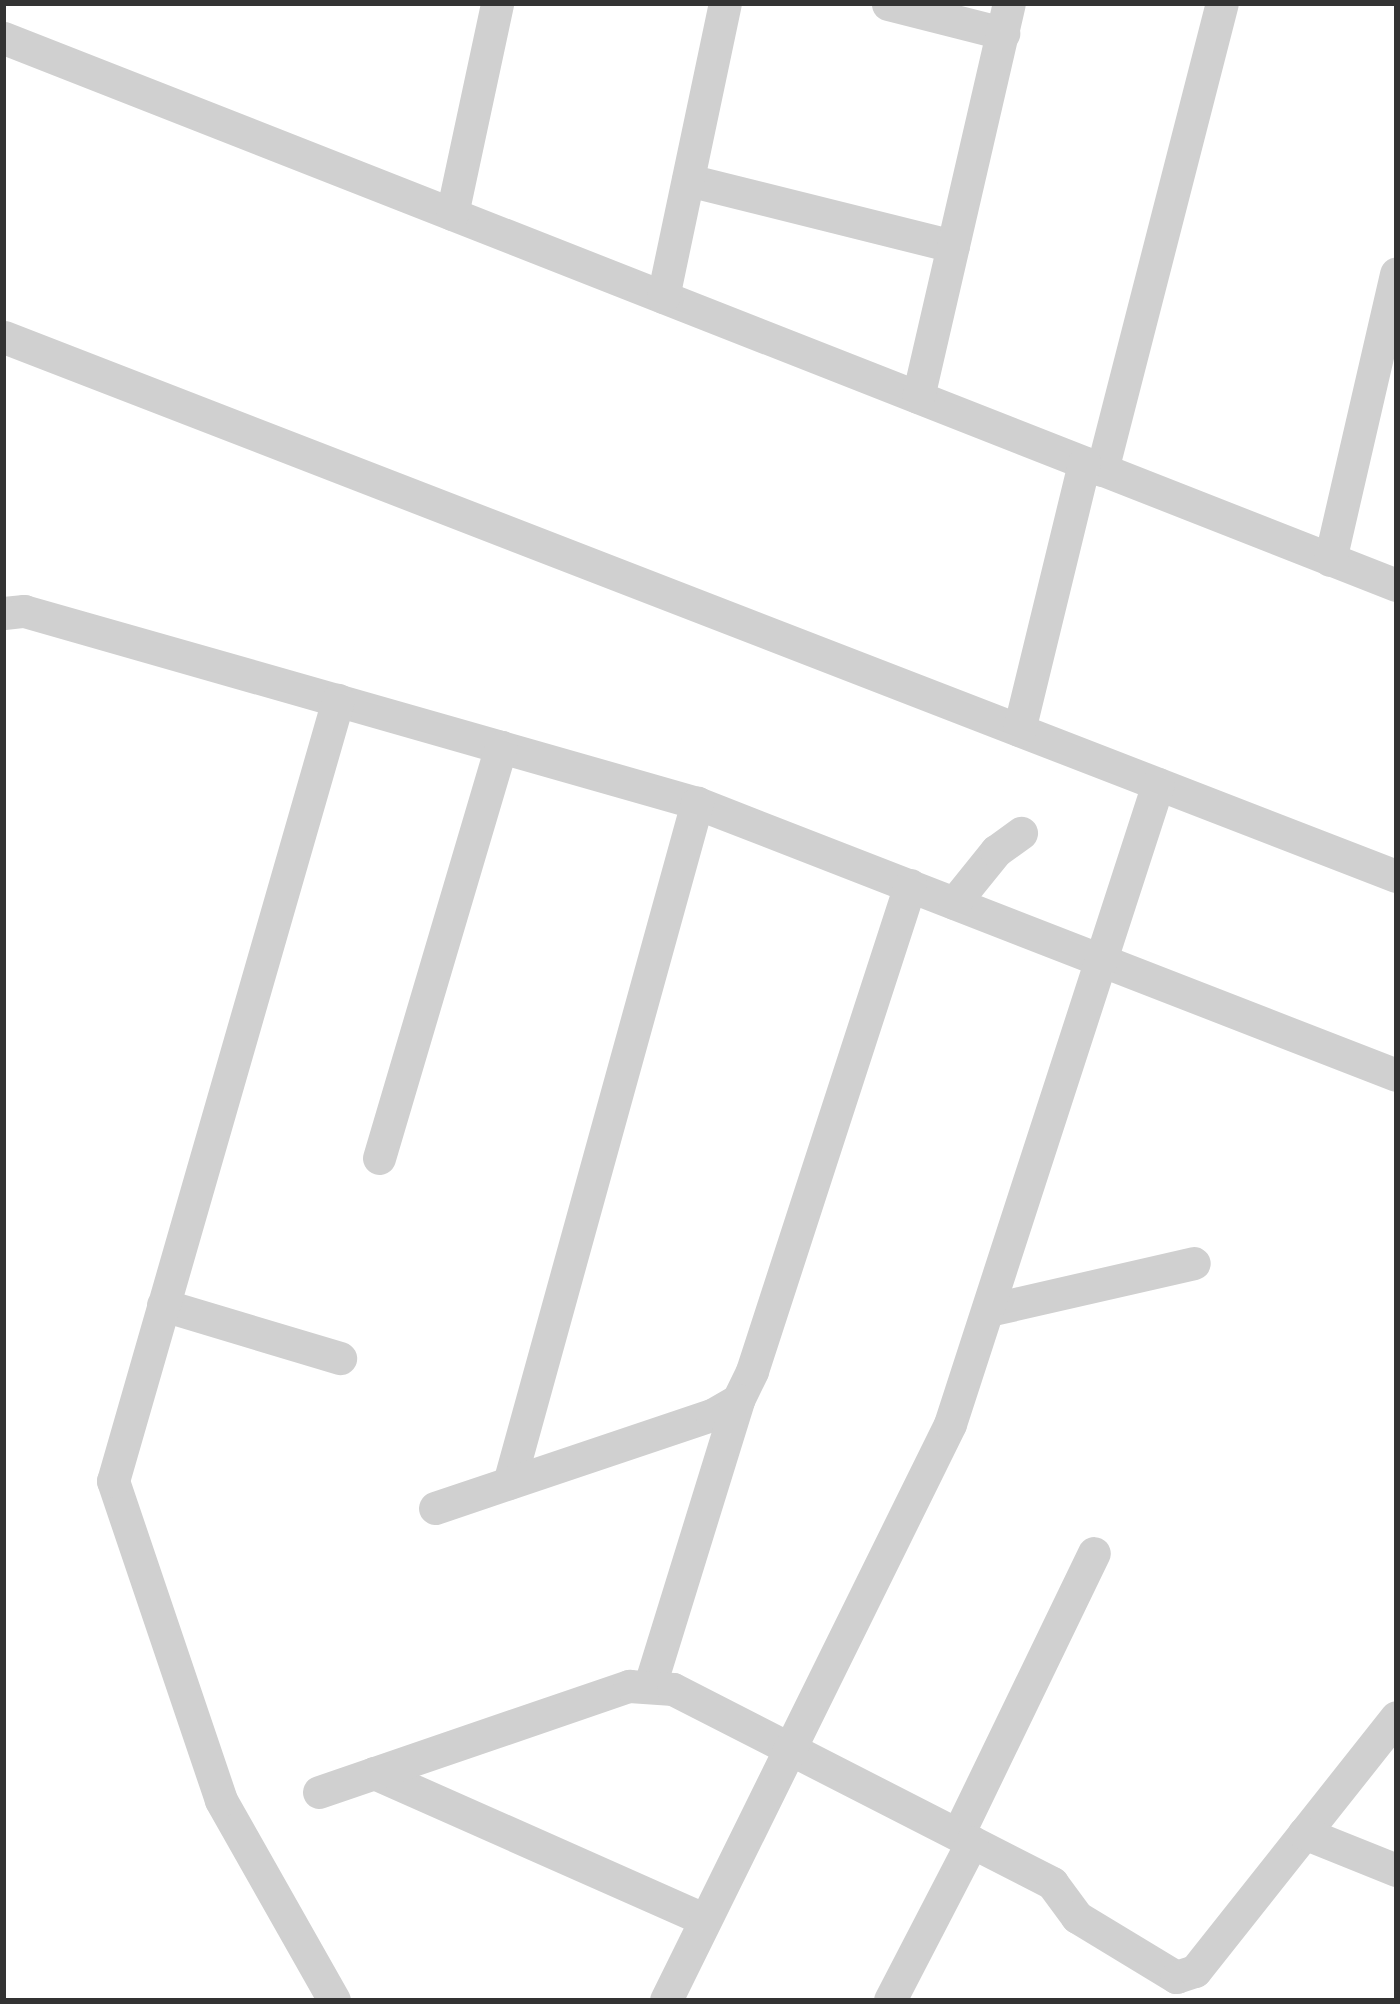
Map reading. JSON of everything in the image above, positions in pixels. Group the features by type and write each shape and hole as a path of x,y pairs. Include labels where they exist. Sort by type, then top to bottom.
{"street":[{"path":"452,214 497,4"},
{"path":"663,297 725,4"},
{"path":"888,4 1006,19 918,397"},
{"path":"1019,730 1222,4"},
{"path":"4,38 1395,585"},
{"path":"688,180 953,246"},
{"path":"1330,560 1395,274"},
{"path":"4,337 1395,876"},
{"path":"4,614 24,611 697,803 1395,1075"},
{"path":"334,2000 221,1800 115,1488 114,1467 338,700"},
{"path":"380,1158 501,747"},
{"path":"666,2000 950,1424 989,1310 1158,784"},
{"path":"509,1483 697,803"},
{"path":"954,903 996,851 1022,834"},
{"path":"650,1685 738,1400 752,1371 910,885"},
{"path":"989,1310 1194,1263"},
{"path":"163,1305 340,1358"},
{"path":"435,1508 712,1415 738,1400"},
{"path":"890,2000 1094,1553"},
{"path":"319,1792 629,1686 650,1685 673,1689 1052,1884 1077,1917 1176,1977 1195,1971 1395,1717"},
{"path":"374,1773 704,1919"},
{"path":"1304,1833 1395,1870"}]}
